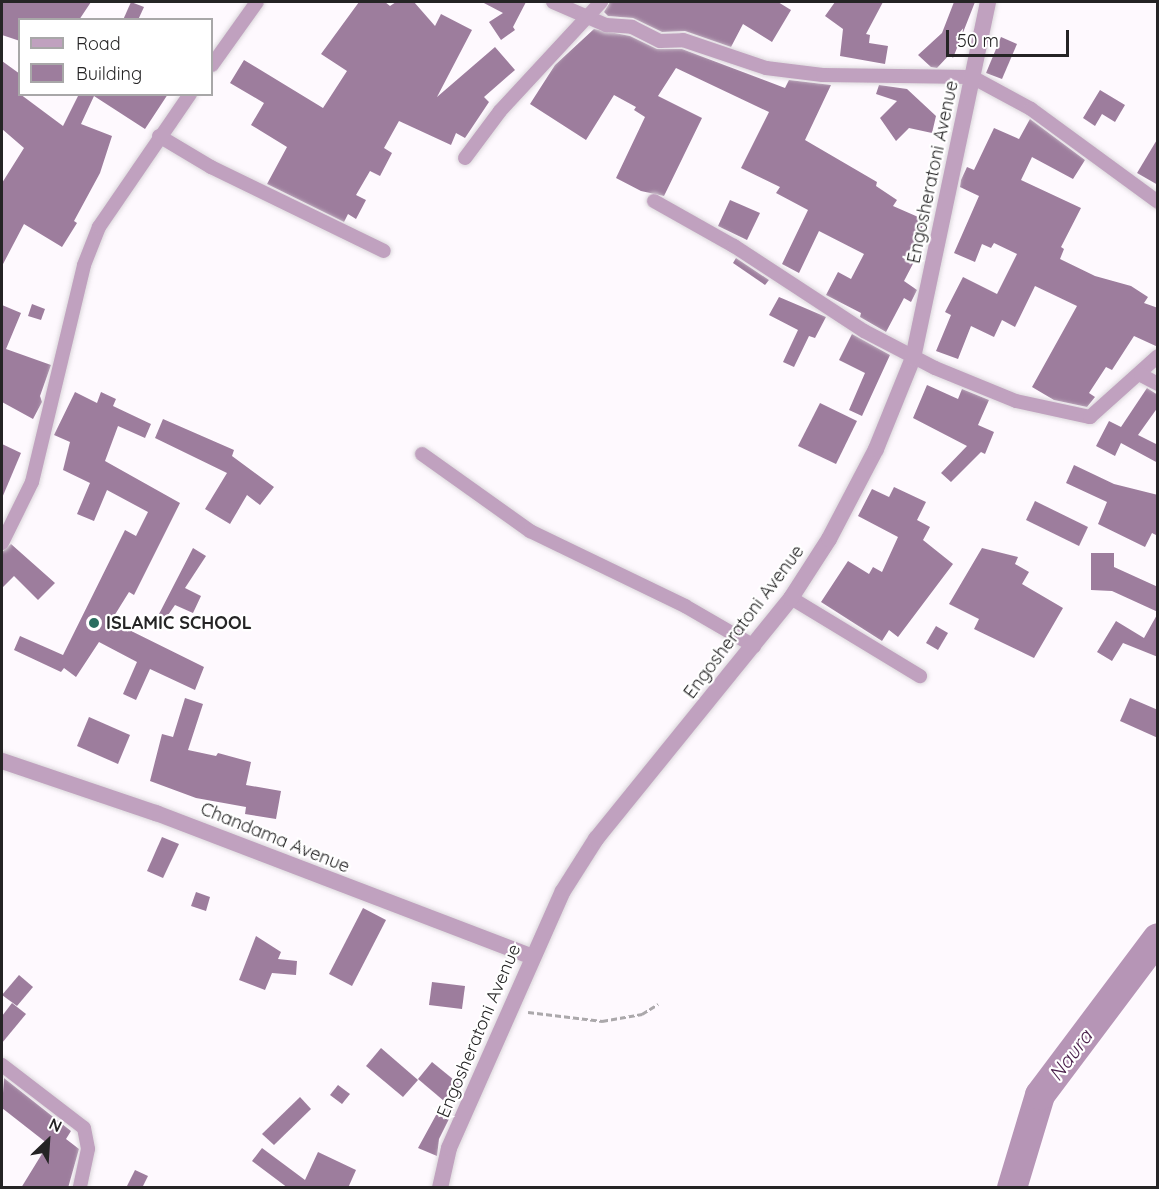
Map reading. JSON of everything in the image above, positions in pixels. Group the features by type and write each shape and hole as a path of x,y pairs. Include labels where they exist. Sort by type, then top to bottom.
{"street":[{"path":"213,64 257,2"},
{"path":"553,2 589,19 632,27 660,41 683,40 766,68 823,75 972,77 1031,108 1158,202"},
{"path":"465,158 500,111 589,19 601,2"},
{"name":"Engosheratoni Avenue","path":"440,1188 449,1148 531,956 558,900 596,839 791,598 862,478 913,358 988,2"},
{"path":"2,543 32,482 84,265 104,218 189,96"},
{"path":"159,136 212,167 384,250"},
{"path":"654,201 734,246 828,310 913,358 1016,401 1081,418 1090,417 1141,375 1158,356"},
{"path":"1141,375 1158,384"},
{"path":"422,454 530,531 685,606 754,646"},
{"path":"791,598 920,676"},
{"name":"Chandama Avenue","path":"2,761 156,813 531,956"},
{"path":"2,1065 84,1128 88,1149 81,1188"}],"path":[{"path":"508,1011 602,1021 642,1014 658,1004"}],"building":[{"path":"2,2 91,2 80,18 18,18 18,40 2,35"},
{"path":"131,2 144,7 139,18 124,18"},
{"path":"359,2 385,2 390,6 396,2 414,2 435,26 441,14 472,30 437,97 495,47 515,70 484,97 489,102 465,138 456,133 451,145 399,121 384,148 392,153 380,176 370,171 356,195 366,200 356,219 348,214 344,222 267,184 287,147 251,125 264,103 230,83 244,60 323,108 347,71 321,54"},
{"path":"482,2 526,2 513,27 515,30 501,40 489,22 503,13"},
{"path":"610,2 778,2 791,10 772,42 743,24 731,47 685,31 662,32 633,18 608,16 604,12"},
{"path":"835,2 883,2 866,34 870,35 869,43 888,46 885,64 840,56 843,29 825,16"},
{"path":"954,2 975,2 953,58 950,54 937,68 931,67 918,55 942,33"},
{"path":"594,29 630,36 657,49 682,49 785,88 789,80 831,85 805,140 877,182 876,186 897,200 893,206 925,220 911,255 916,258 904,281 917,290 911,302 904,298 886,332 860,317 861,313 826,295 838,272 851,279 864,254 819,231 799,273 782,264 808,210 776,193 780,187 741,168 769,112 676,68 658,96 702,118 664,196 641,191 616,178 645,117 634,110 636,107 614,95 586,140 530,104 555,65"},
{"path":"1001,37 1017,44 1002,79 986,73"},
{"path":"2,61 18,73 18,96 23,96 63,126 78,96 94,96 81,124 112,136 100,173 74,221 77,223 62,247 24,224 2,266 2,183 24,148 2,129"},
{"path":"879,85 907,89 936,116 932,133 909,128 896,141 880,118 897,101 876,94"},
{"path":"1100,90 1125,105 1115,122 1102,114 1095,126 1083,118"},
{"path":"94,96 167,96 145,129"},
{"path":"1030,119 1085,160 1073,179 1032,157 1021,180 1081,208 1061,247 1064,249 1060,259 1095,276 1131,286 1148,297 1144,303 1158,308 1158,347 1134,336 1112,370 1106,367 1089,393 1095,397 1087,407 1054,400 1032,387 1077,306 1035,286 1015,327 1002,320 994,337 971,326 958,359 936,351 951,315 945,312 963,277 997,294 1017,254 994,243 991,248 982,244 975,262 954,253 979,196 960,187 961,180 967,167 974,170 994,128 1019,139"},
{"path":"1158,138 1158,185 1137,173"},
{"path":"730,200 760,213 747,240 718,226"},
{"path":"736,258 769,280 765,285 733,263"},
{"path":"779,297 826,317 815,338 809,336 794,367 783,362 798,330 769,315"},
{"path":"32,304 45,309 41,320 28,316"},
{"path":"2,305 21,313 6,349 51,365 40,396 42,402 33,419 2,402"},
{"path":"852,334 890,355 862,416 849,410 865,373 839,360"},
{"path":"927,385 958,399 962,389 989,400 978,425 994,432 985,454 981,452 951,482 941,473 967,446 913,418"},
{"path":"1147,388 1158,395 1158,407 1138,435 1158,445 1158,463 1121,443 1115,456 1096,446 1109,421 1121,427"},
{"path":"75,392 97,403 101,392 116,399 113,406 151,424 145,438 118,426 105,461 180,503 134,595 129,592 111,621 204,667 195,690 150,669 136,700 123,694 137,662 99,642 76,677 64,668 61,672 14,650 20,636 63,655 125,530 136,536 148,512 107,490 94,521 77,514 90,483 63,470 70,442 54,435"},
{"path":"820,403 857,421 836,464 798,446"},
{"path":"163,419 234,450 232,456 274,487 260,505 247,495 230,524 205,509 227,473 155,438"},
{"path":"2,444 21,453 2,498"},
{"path":"1074,465 1114,484 1158,495 1158,536 1152,533 1145,547 1098,524 1107,502 1066,483"},
{"path":"894,487 926,502 917,520 930,527 923,540 953,564 898,637 889,630 882,641 821,602 848,561 869,574 873,567 882,572 898,537 858,516 872,489 889,497"},
{"path":"1035,501 1088,527 1079,546 1026,520"},
{"path":"11,544 55,583 38,600 14,576 2,588 2,552"},
{"path":"193,548 206,556 185,588 201,596 193,613 175,605 166,618 159,614"},
{"path":"982,548 1018,557 1015,564 1029,572 1022,584 1063,608 1034,658 974,629 979,619 949,604"},
{"path":"1091,553 1114,553 1114,567 1158,587 1158,612 1112,591 1091,590"},
{"path":"1158,613 1158,657 1123,643 1112,661 1097,652 1116,621 1144,638"},
{"path":"936,626 948,633 938,650 926,643"},
{"path":"185,698 203,704 188,750 216,756 218,753 251,762 246,785 281,791 276,819 245,814 246,807 196,798 150,781 162,734 173,737"},
{"path":"1130,698 1158,710 1158,738 1120,721"},
{"path":"89,717 130,735 118,764 77,746"},
{"path":"162,837 179,844 163,878 147,871"},
{"path":"196,892 210,897 206,911 191,906"},
{"path":"363,908 386,920 352,986 329,974"},
{"path":"256,936 281,952 278,959 297,961 296,975 272,973 265,990 239,980"},
{"path":"19,975 33,987 17,1006 2,995"},
{"path":"432,982 465,986 462,1009 429,1005"},
{"path":"12,1003 26,1014 2,1043 2,1016"},
{"path":"381,1048 418,1080 403,1097 366,1066"},
{"path":"432,1062 459,1084 444,1101 418,1079"},
{"path":"4,1078 71,1131 66,1139 79,1149 68,1188 21,1188 48,1144 2,1108"},
{"path":"338,1085 350,1094 342,1104 330,1095"},
{"path":"300,1097 311,1109 274,1145 262,1134"},
{"path":"441,1106 454,1109 439,1139 437,1156 418,1148"},
{"path":"262,1148 305,1180 318,1152 356,1170 348,1188 288,1188 252,1161"},
{"path":"135,1170 148,1176 142,1188 126,1188"}],"waterway":[{"name":"Naura","path":"1012,1188 1040,1095 1158,938"}],"place":[{"name":"ISLAMIC SCHOOL","path":"94,623"}]}
